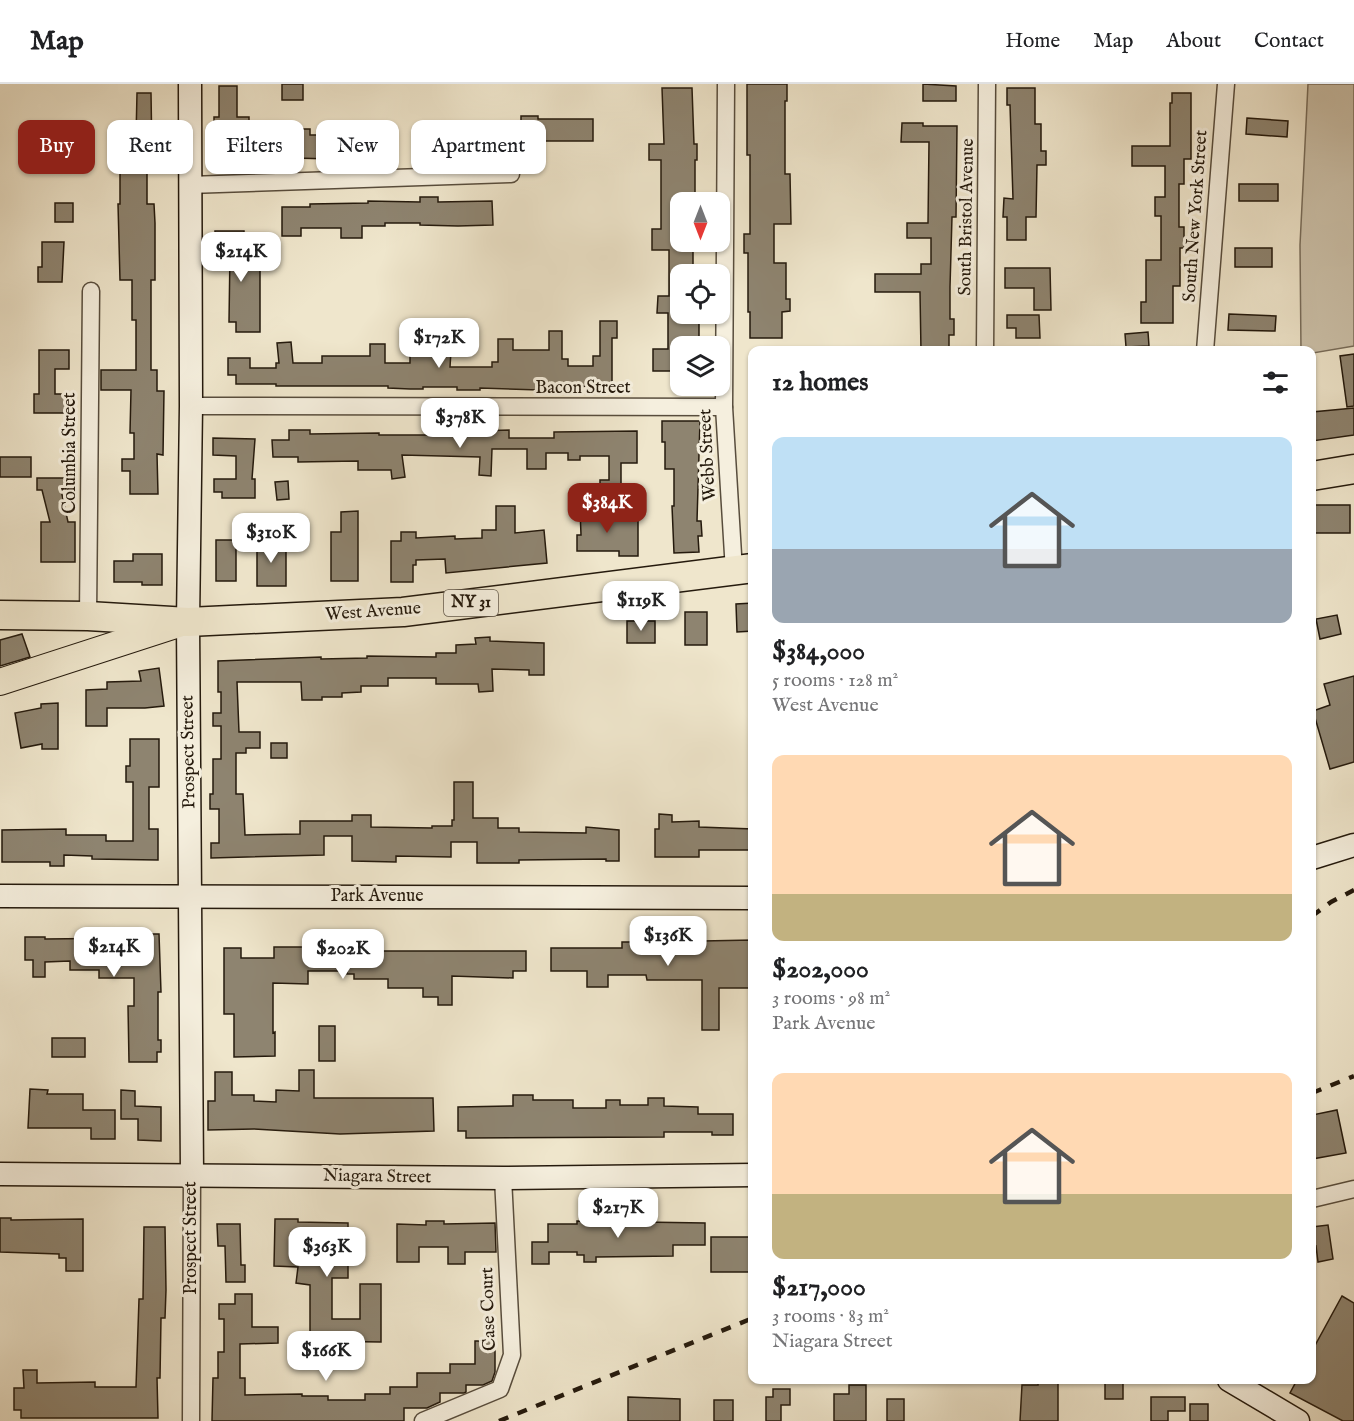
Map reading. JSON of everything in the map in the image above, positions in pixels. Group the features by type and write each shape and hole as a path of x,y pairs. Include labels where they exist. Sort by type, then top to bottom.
{"highway":[{"path":"1316,475 1354,469"},
{"name":"West Avenue","path":"188,621 403,612 743,570"},
{"name":"NY 31","path":"0,615 88,616 188,621"}],"main road":[{"name":"West Avenue","path":"0,682 188,621"}],"street":[{"name":"Prospect Street","path":"190,84 191,406 188,621 191,896 191,1421"},
{"name":"Webb Street","path":"726,84 724,407 743,570"},
{"name":"South Bristol Avenue","path":"985,346 987,84"},
{"name":"South New York Street","path":"1205,346 1226,84"},
{"path":"189,185 511,174"},
{"name":"Columbia Street","path":"88,616 91,291"},
{"name":"Bacon Street","path":"191,406 724,407"},
{"path":"1316,857 1354,845"},
{"name":"Park Avenue","path":"0,896 748,898"},
{"name":"Niagara Street","path":"0,1174 504,1178 748,1175"},
{"name":"Case Court","path":"423,1421 500,1389 512,1355 504,1178"},
{"path":"1316,1198 1354,1189"},
{"path":"1235,1384 1283,1418"}],"shaded area":[{"path":"1308,84 1354,84 1354,346 1316,352 1316,346 1301,346 1300,245"}],"building":[{"path":"282,84 303,84 303,100 282,100"},
{"path":"747,84 787,84 785,174 790,174 791,224 774,224 774,263 786,263 786,299 790,299 790,311 782,312 782,338 750,338 748,253 744,253 744,234 750,234"},
{"path":"923,84 956,86 956,101 923,101"},
{"path":"219,86 237,86 237,117 249,117 249,120 214,120 214,117 219,117"},
{"path":"662,88 692,88 694,144 697,144 695,192 670,192 670,252 693,252 693,264 670,264 670,324 699,324 699,336 670,336 670,371 653,371 653,349 668,349 668,313 657,313 658,296 669,296 669,250 652,250 652,229 661,229 661,160 649,160 649,144 664,144"},
{"path":"1007,88 1035,88 1035,124 1041,124 1041,151 1046,151 1046,165 1037,165 1036,217 1026,217 1026,240 1007,240 1007,217 1003,217 1004,198 1013,199 1010,105 1007,105"},
{"path":"137,93 151,93 151,120 136,120"},
{"path":"1172,93 1191,93 1191,159 1184,159 1184,184 1179,184 1179,227 1184,227 1184,248 1180,248 1180,286 1173,286 1173,323 1141,323 1141,302 1146,302 1146,260 1161,260 1161,216 1155,216 1155,197 1165,197 1165,166 1132,166 1132,146 1170,146"},
{"path":"521,116 538,116 538,119 593,119 593,141 546,141 546,120 521,120"},
{"path":"1247,118 1288,121 1287,137 1246,134"},
{"path":"902,123 923,123 923,126 957,126 956,217 952,217 950,287 950,319 954,319 954,335 949,335 949,346 921,346 920,292 875,292 875,274 921,274 921,264 931,264 931,238 907,238 907,223 928,223 929,142 901,142"},
{"path":"304,129 310,129 310,135 316,135 316,159 304,158"},
{"path":"120,174 147,174 147,204 154,204 155,223 155,280 151,280 151,370 157,370 157,391 164,391 163,455 157,454 158,494 130,494 130,471 122,471 122,459 134,459 134,433 130,433 131,390 101,390 101,370 136,370 136,320 132,320 132,280 120,280 118,204 120,204"},
{"path":"1239,184 1278,184 1278,201 1239,201"},
{"path":"420,197 438,197 438,202 492,201 493,225 385,223 385,226 362,226 362,238 341,238 341,228 301,228 301,236 282,236 282,207 368,203 368,201 420,202"},
{"path":"55,203 73,203 73,222 55,222"},
{"path":"215,231 244,231 244,270 260,270 260,332 236,332 236,322 229,322 230,253 215,253"},
{"path":"42,242 64,242 62,282 38,282 38,267 42,267"},
{"path":"1235,248 1272,248 1272,267 1235,267"},
{"path":"1005,268 1050,268 1051,310 1034,310 1034,288 1005,288"},
{"path":"1229,314 1276,316 1275,331 1228,330"},
{"path":"1007,315 1039,315 1040,338 1016,338 1016,328 1007,328"},
{"path":"600,321 617,321 617,338 612,338 612,386 539,387 539,390 480,388 480,390 457,390 457,387 410,389 388,388 388,386 276,386 276,384 236,384 236,375 228,375 228,358 250,358 250,368 276,368 276,363 279,363 277,343 291,342 293,363 322,363 322,356 370,356 370,344 385,344 385,363 410,363 410,349 423,349 451,351 450,367 492,367 492,362 498,362 498,339 513,339 513,350 549,350 549,331 562,331 562,359 568,359 568,366 593,366 593,356 600,356"},
{"path":"1148,332 1149,346 1126,346 1125,334"},
{"path":"39,350 69,350 69,369 55,369 55,394 65,394 65,413 34,413 34,394 39,394"},
{"path":"1354,354 1354,406 1347,407 1340,356"},
{"path":"1354,408 1354,435 1316,440 1316,412"},
{"path":"662,421 700,421 697,521 701,521 702,536 698,536 699,552 674,553 672,506 674,506 674,469 665,469"},
{"path":"289,430 310,430 310,434 427,435 427,430 444,430 444,432 509,430 509,438 554,438 554,432 637,431 637,463 621,463 621,495 600,495 600,480 609,480 609,456 580,456 580,460 568,460 568,453 546,453 546,469 527,469 527,449 492,449 491,476 479,475 480,457 402,455 405,477 392,479 391,470 358,470 358,461 298,462 298,457 273,457 272,440 289,440"},
{"path":"213,438 255,439 252,479 255,479 255,498 222,498 222,492 214,492 214,479 236,479 236,456 213,455"},
{"path":"0,457 31,457 31,477 0,477"},
{"path":"37,478 75,478 75,490 61,490 68,522 75,522 75,562 41,562 41,522 50,522 42,490 37,490"},
{"path":"288,481 289,499 277,500 275,482"},
{"path":"1316,505 1350,505 1350,533 1316,533"},
{"path":"496,506 515,506 515,533 544,530 547,563 446,573 445,559 416,560 416,565 413,565 413,582 391,582 391,541 401,541 401,532 416,532 416,538 455,536 455,539 482,538 482,530 496,530"},
{"path":"601,508 601,520 638,520 638,556 619,556 619,551 577,551 577,535 581,535 580,509"},
{"path":"358,511 358,581 331,581 331,532 341,532 341,512"},
{"path":"216,540 236,540 236,581 216,581"},
{"path":"257,542 286,542 286,586 257,586"},
{"path":"133,554 162,554 162,585 114,582 114,561 133,561"},
{"path":"748,603 748,631 737,632 736,604"},
{"path":"685,612 707,612 707,645 685,645"},
{"path":"1337,615 1341,634 1320,639 1316,619"},
{"path":"627,621 655,621 655,643 627,643"},
{"path":"22,634 30,657 0,666 0,640"},
{"path":"490,637 490,641 544,643 544,675 529,675 529,670 492,669 493,691 479,692 478,684 436,684 436,678 388,678 388,686 361,686 361,692 342,693 342,697 322,697 322,700 302,700 301,682 237,682 239,732 260,732 260,748 246,748 246,753 236,753 236,794 243,794 245,835 300,834 300,821 352,821 352,815 371,815 371,827 452,826 454,782 473,782 473,818 498,818 498,828 519,828 519,832 586,833 586,827 619,830 619,861 606,861 606,859 519,860 519,863 477,863 477,842 451,842 451,857 396,856 396,862 352,861 352,836 324,836 324,855 211,858 211,843 219,843 219,809 210,809 210,794 213,794 213,759 221,759 221,726 213,726 213,713 221,713 218,661 321,657 321,659 367,658 367,656 436,657 436,653 456,653 456,645 476,644 475,638"},
{"path":"159,668 164,706 107,708 107,726 86,726 86,690 107,689 107,682 141,681 139,671"},
{"path":"1354,676 1354,762 1330,769 1316,721 1316,710 1330,705 1324,684"},
{"path":"58,703 58,749 42,749 42,744 21,748 15,713 41,708 41,704"},
{"path":"130,739 159,739 159,787 149,787 149,829 158,829 158,860 92,859 92,856 64,855 64,866 50,866 50,862 2,862 2,830 66,829 66,835 106,835 106,841 133,841 133,782 126,782 126,766 130,766"},
{"path":"271,743 287,743 287,758 271,758"},
{"path":"659,814 672,815 672,822 699,821 699,827 748,829 748,850 699,850 699,857 655,857 655,829 659,829"},
{"path":"132,934 159,934 161,992 158,992 158,1040 161,1040 161,1052 157,1052 157,1062 129,1062 128,1006 134,1006 134,978 99,978 99,970 70,970 70,961 45,962 45,977 33,977 33,960 25,960 25,937 45,937 45,939 132,938"},
{"path":"748,940 748,988 719,988 719,1030 702,1030 702,980 647,980 646,975 608,975 608,987 587,987 587,971 551,971 551,948 622,948 622,942 661,942 661,947 702,947 702,941"},
{"path":"305,944 367,945 367,951 526,951 526,971 513,971 513,978 452,976 452,1005 438,1005 438,997 423,997 423,988 388,988 388,979 354,979 354,974 347,974 347,971 308,971 308,984 273,983 275,1056 234,1057 234,1014 224,1014 224,948 241,948 241,958 274,958 274,947 305,947"},
{"path":"319,1026 335,1026 335,1061 319,1061"},
{"path":"52,1038 85,1038 85,1057 52,1057"},
{"path":"299,1070 314,1070 314,1098 433,1098 434,1131 340,1134 254,1129 208,1130 208,1101 215,1101 215,1072 232,1072 232,1095 254,1095 254,1101 276,1102 276,1090 299,1091"},
{"path":"30,1089 48,1090 47,1094 83,1094 83,1110 115,1110 115,1139 91,1139 91,1128 28,1128"},
{"path":"121,1090 135,1091 135,1106 161,1107 161,1141 138,1140 138,1119 121,1119"},
{"path":"513,1095 533,1095 533,1100 573,1100 573,1108 606,1108 606,1100 620,1100 620,1105 648,1105 648,1098 664,1098 664,1106 698,1107 698,1114 733,1114 733,1135 712,1135 712,1132 664,1132 664,1137 466,1138 466,1131 458,1131 458,1107 513,1106"},
{"path":"1337,1110 1346,1153 1316,1158 1316,1114"},
{"path":"0,1218 11,1218 11,1220 83,1219 83,1271 66,1271 66,1258 59,1258 59,1254 0,1252"},
{"path":"275,1219 348,1223 348,1278 332,1278 332,1319 360,1319 360,1284 381,1284 381,1342 310,1341 310,1285 296,1283 298,1267 274,1266"},
{"path":"426,1221 444,1221 444,1224 495,1223 496,1252 465,1252 465,1264 448,1264 448,1247 419,1247 419,1262 397,1262 397,1224 426,1225"},
{"path":"577,1221 705,1223 705,1245 673,1245 673,1256 596,1257 596,1262 584,1262 584,1255 577,1255 577,1252 549,1252 549,1264 532,1264 532,1242 548,1242 548,1224 577,1224"},
{"path":"217,1224 240,1224 241,1265 245,1265 245,1282 226,1282 225,1246 218,1246"},
{"path":"1328,1225 1333,1259 1318,1262 1316,1226"},
{"path":"144,1227 165,1227 165,1318 161,1318 160,1378 157,1378 158,1418 21,1418 21,1410 14,1410 14,1388 24,1388 23,1370 37,1370 37,1383 95,1382 95,1387 136,1387 139,1299 143,1299"},
{"path":"711,1237 748,1237 748,1272 711,1272"},
{"path":"235,1294 252,1294 252,1327 278,1327 278,1343 240,1344 240,1378 245,1378 245,1395 302,1394 302,1396 328,1396 328,1400 365,1400 365,1394 390,1394 390,1387 417,1387 417,1373 450,1373 450,1364 475,1364 475,1341 495,1341 495,1372 492,1381 483,1385 466,1385 464,1393 440,1393 440,1402 427,1408 404,1408 404,1421 212,1421 213,1378 218,1378 218,1352 224,1352 224,1319 219,1319 219,1304 235,1304"},
{"path":"1342,1296 1354,1303 1354,1421 1343,1421 1290,1393 1295,1384 1316,1384 1316,1344"},
{"path":"1058,1384 1058,1421 1020,1421 1022,1385"},
{"path":"1105,1384 1123,1384 1123,1399 1105,1399"},
{"path":"849,1385 866,1385 866,1421 834,1421 834,1394 849,1394"},
{"path":"773,1389 790,1389 790,1405 781,1405 781,1421 766,1421 766,1397 773,1397"},
{"path":"628,1397 680,1399 680,1421 628,1421"},
{"path":"1151,1397 1185,1397 1185,1411 1168,1411 1168,1421 1151,1421"},
{"path":"887,1399 904,1399 904,1421 887,1421"},
{"path":"714,1400 733,1400 733,1421 714,1421"},
{"path":"1190,1404 1208,1404 1208,1421 1190,1421"}],"railway":[{"path":"1316,913 1354,890"},
{"path":"1316,1091 1354,1076"},
{"path":"499,1421 748,1320"}]}
